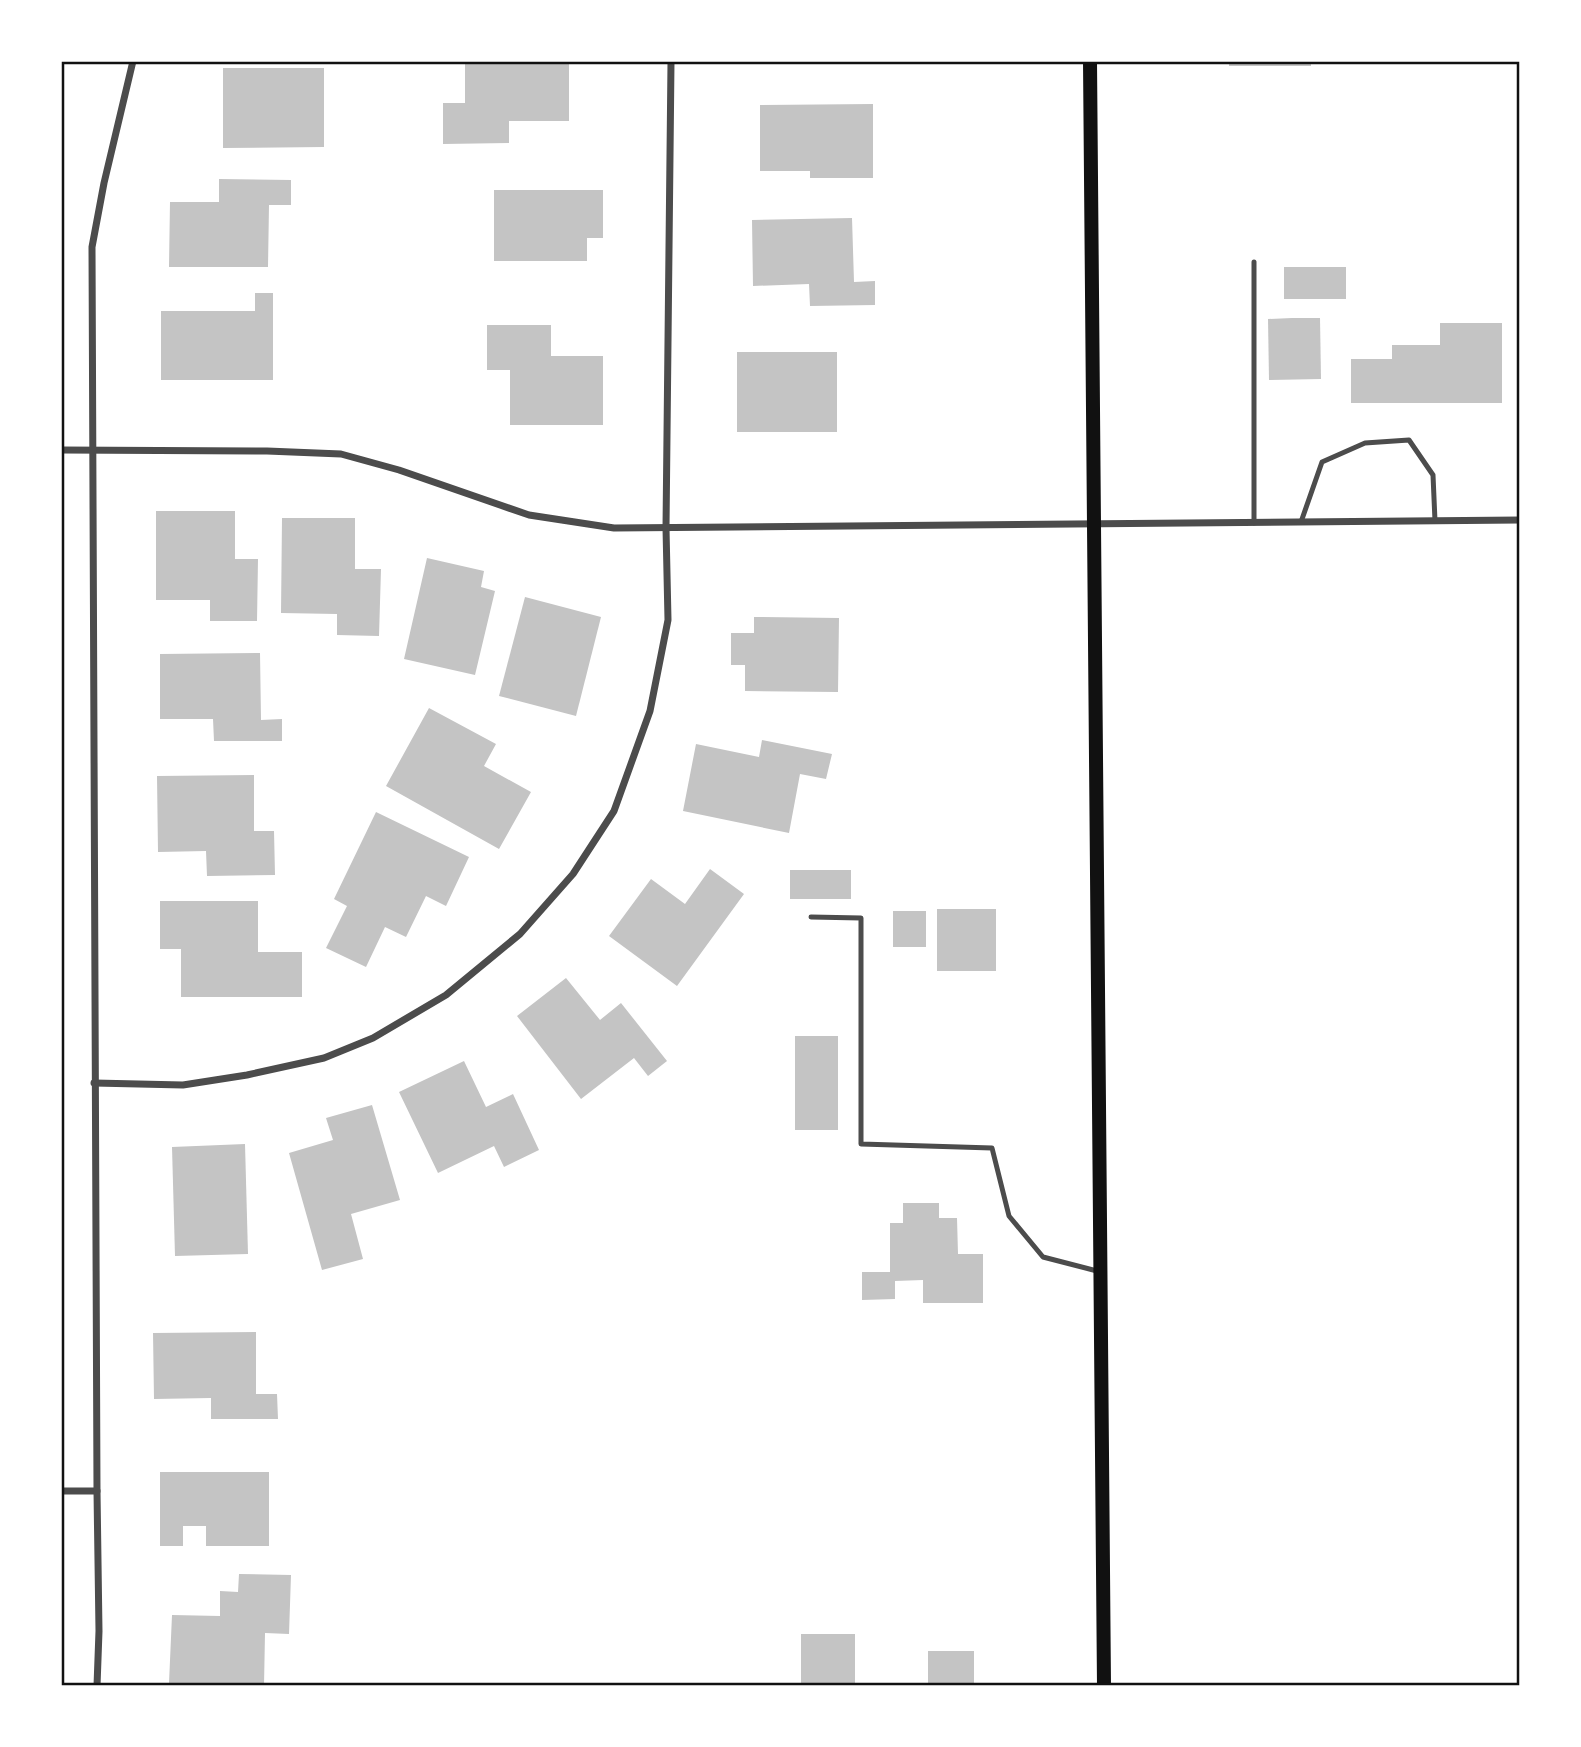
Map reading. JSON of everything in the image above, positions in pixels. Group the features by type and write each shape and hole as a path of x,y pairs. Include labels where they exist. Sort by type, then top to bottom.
{"main road":[{"path":"1090,61 1104,1686"}],"street":[{"path":"97,1686 99,1631 94,1083 92,247 133,61"},
{"path":"94,1083 183,1085 247,1075 324,1058 373,1038 446,996 520,934 573,874 614,811 650,711 668,620 666,528 671,62"},
{"path":"61,450 341,454 399,470 529,515 614,528 1520,520"},
{"path":"61,1491 97,1491"}],"lane":[{"path":"1254,262 1254,523"},
{"path":"1301,522 1322,462 1365,443 1409,440 1433,475 1435,521"},
{"path":"811,917 861,918 861,1144 992,1148 1009,1216 1043,1257 1100,1272"}],"building":[{"path":"465,61 569,61 569,121 509,121 509,143 443,144 443,103 465,103"},
{"path":"1229,61 1311,61 1311,66 1229,66"},
{"path":"223,68 324,68 324,147 223,148"},
{"path":"873,104 873,178 810,178 810,171 760,171 760,105"},
{"path":"219,179 291,180 291,205 269,205 268,267 169,267 170,202 219,202"},
{"path":"494,190 603,190 603,238 587,238 587,261 494,261"},
{"path":"852,218 854,282 875,281 875,305 810,306 809,284 753,286 752,220"},
{"path":"1284,267 1346,267 1346,299 1284,299"},
{"path":"255,293 273,293 273,380 161,380 161,311 255,311"},
{"path":"1320,318 1321,379 1269,380 1268,319"},
{"path":"1440,323 1502,323 1502,403 1351,403 1351,359 1392,359 1392,345 1440,345"},
{"path":"487,325 551,325 551,356 603,356 603,425 510,425 510,370 487,370"},
{"path":"737,352 837,352 837,432 737,432"},
{"path":"156,511 235,511 235,559 258,559 257,621 210,621 210,600 156,600"},
{"path":"282,518 355,518 355,569 381,569 379,636 337,635 337,614 281,613"},
{"path":"427,558 484,571 481,587 495,591 475,675 404,659"},
{"path":"525,597 601,617 576,716 499,696"},
{"path":"754,617 839,618 838,692 745,691 745,665 731,665 731,633 754,633"},
{"path":"260,653 261,720 282,719 282,741 214,741 213,719 160,719 160,654"},
{"path":"429,708 496,744 484,766 531,792 499,849 386,786"},
{"path":"762,740 832,754 826,779 800,774 789,833 683,811 696,744 759,757"},
{"path":"254,775 254,831 274,831 275,875 207,876 206,851 158,852 157,776"},
{"path":"376,812 469,857 446,906 426,896 406,937 385,927 366,967 326,948 347,906 334,899"},
{"path":"710,869 744,894 677,986 609,936 651,879 685,904"},
{"path":"790,870 851,870 851,899 790,899"},
{"path":"160,901 258,901 258,952 302,952 302,997 181,997 181,949 160,949"},
{"path":"937,909 996,909 996,971 937,971"},
{"path":"893,911 926,911 926,947 893,947"},
{"path":"566,978 600,1020 621,1003 667,1061 648,1076 634,1058 581,1099 517,1016"},
{"path":"795,1036 838,1036 838,1130 795,1130"},
{"path":"464,1061 486,1107 513,1094 539,1150 504,1167 494,1146 438,1173 399,1092"},
{"path":"372,1105 400,1200 351,1214 363,1259 322,1270 289,1153 333,1140 326,1118"},
{"path":"245,1144 248,1254 175,1256 172,1147"},
{"path":"903,1203 939,1203 939,1218 957,1218 958,1254 983,1254 983,1303 923,1303 923,1280 895,1281 895,1299 862,1300 862,1272 890,1272 890,1223 903,1223"},
{"path":"256,1332 256,1394 277,1394 278,1419 211,1419 211,1398 154,1399 153,1333"},
{"path":"160,1472 269,1472 269,1546 206,1546 206,1526 183,1526 183,1546 160,1546"},
{"path":"239,1574 291,1575 289,1634 265,1633 264,1686 169,1683 172,1615 220,1616 220,1591 238,1592"},
{"path":"801,1634 855,1634 855,1683 801,1683"},
{"path":"928,1651 974,1651 974,1686 928,1686"}]}
